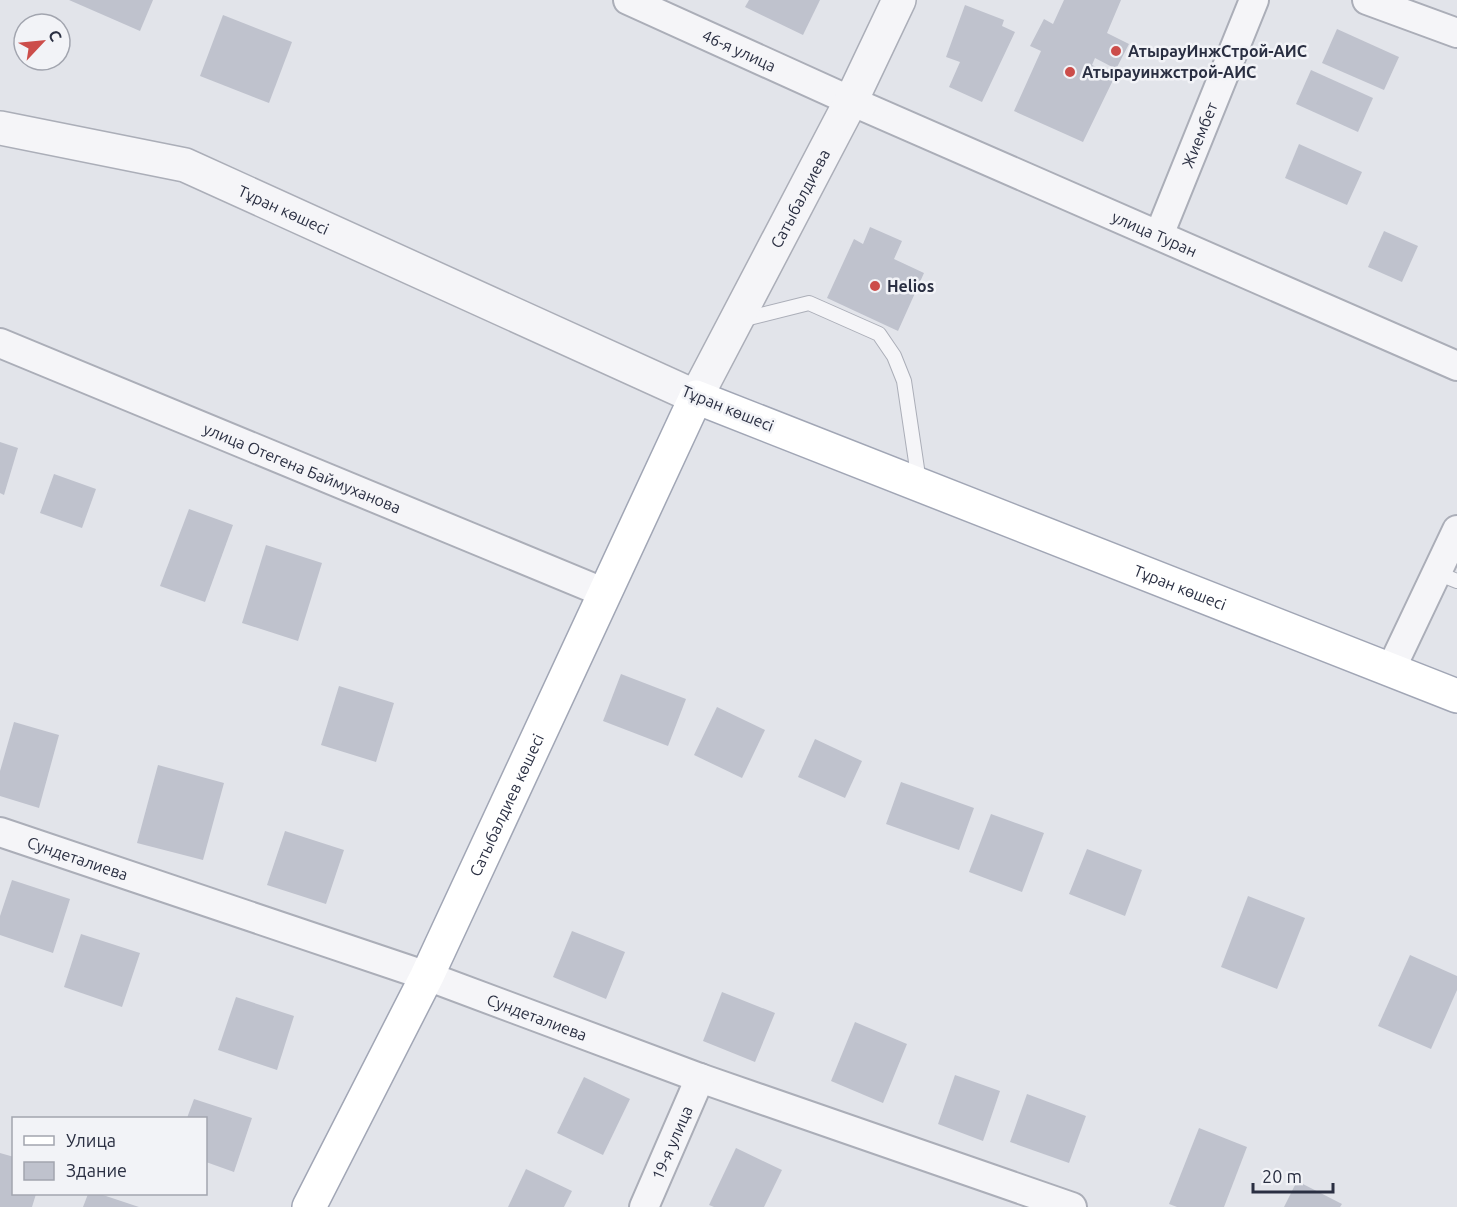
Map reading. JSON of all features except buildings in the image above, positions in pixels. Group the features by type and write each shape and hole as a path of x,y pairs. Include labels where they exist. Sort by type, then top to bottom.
{"main road":[{"name":"Тұран көшесі","path":"696,396 1457,696"},
{"name":"Сатыбалдиев көшесі","path":"309,1207 427,976 696,396"}],"street":[{"name":"46-я улица","path":"628,0 851,101"},
{"name":"Сатыбалдиева","path":"696,396 851,101 899,0"},
{"name":"Жиембет","path":"1160,236 1254,0"},
{"path":"1367,0 1457,33"},
{"name":"улица Туран","path":"851,101 1457,366"},
{"name":"Тұран көшесі","path":"0,128 185,165 696,396"},
{"name":"улица Отегена Баймуханова","path":"0,343 605,593"},
{"path":"1391,669 1447,577 1457,530"},
{"name":"Сундеталиева","path":"0,832 427,976 700,1078 1072,1207"},
{"name":"19-я улица","path":"644,1207 700,1078"}],"lane":[{"path":"737,321 809,303 879,334 894,356 904,381 919,484"}],"place":[{"name":"АтырауИнжСтрой-АИС","path":"1116,51"},
{"name":"Атырауинжстрой-АИС","path":"1070,72"},
{"name":"Helios","path":"875,286"}]}
